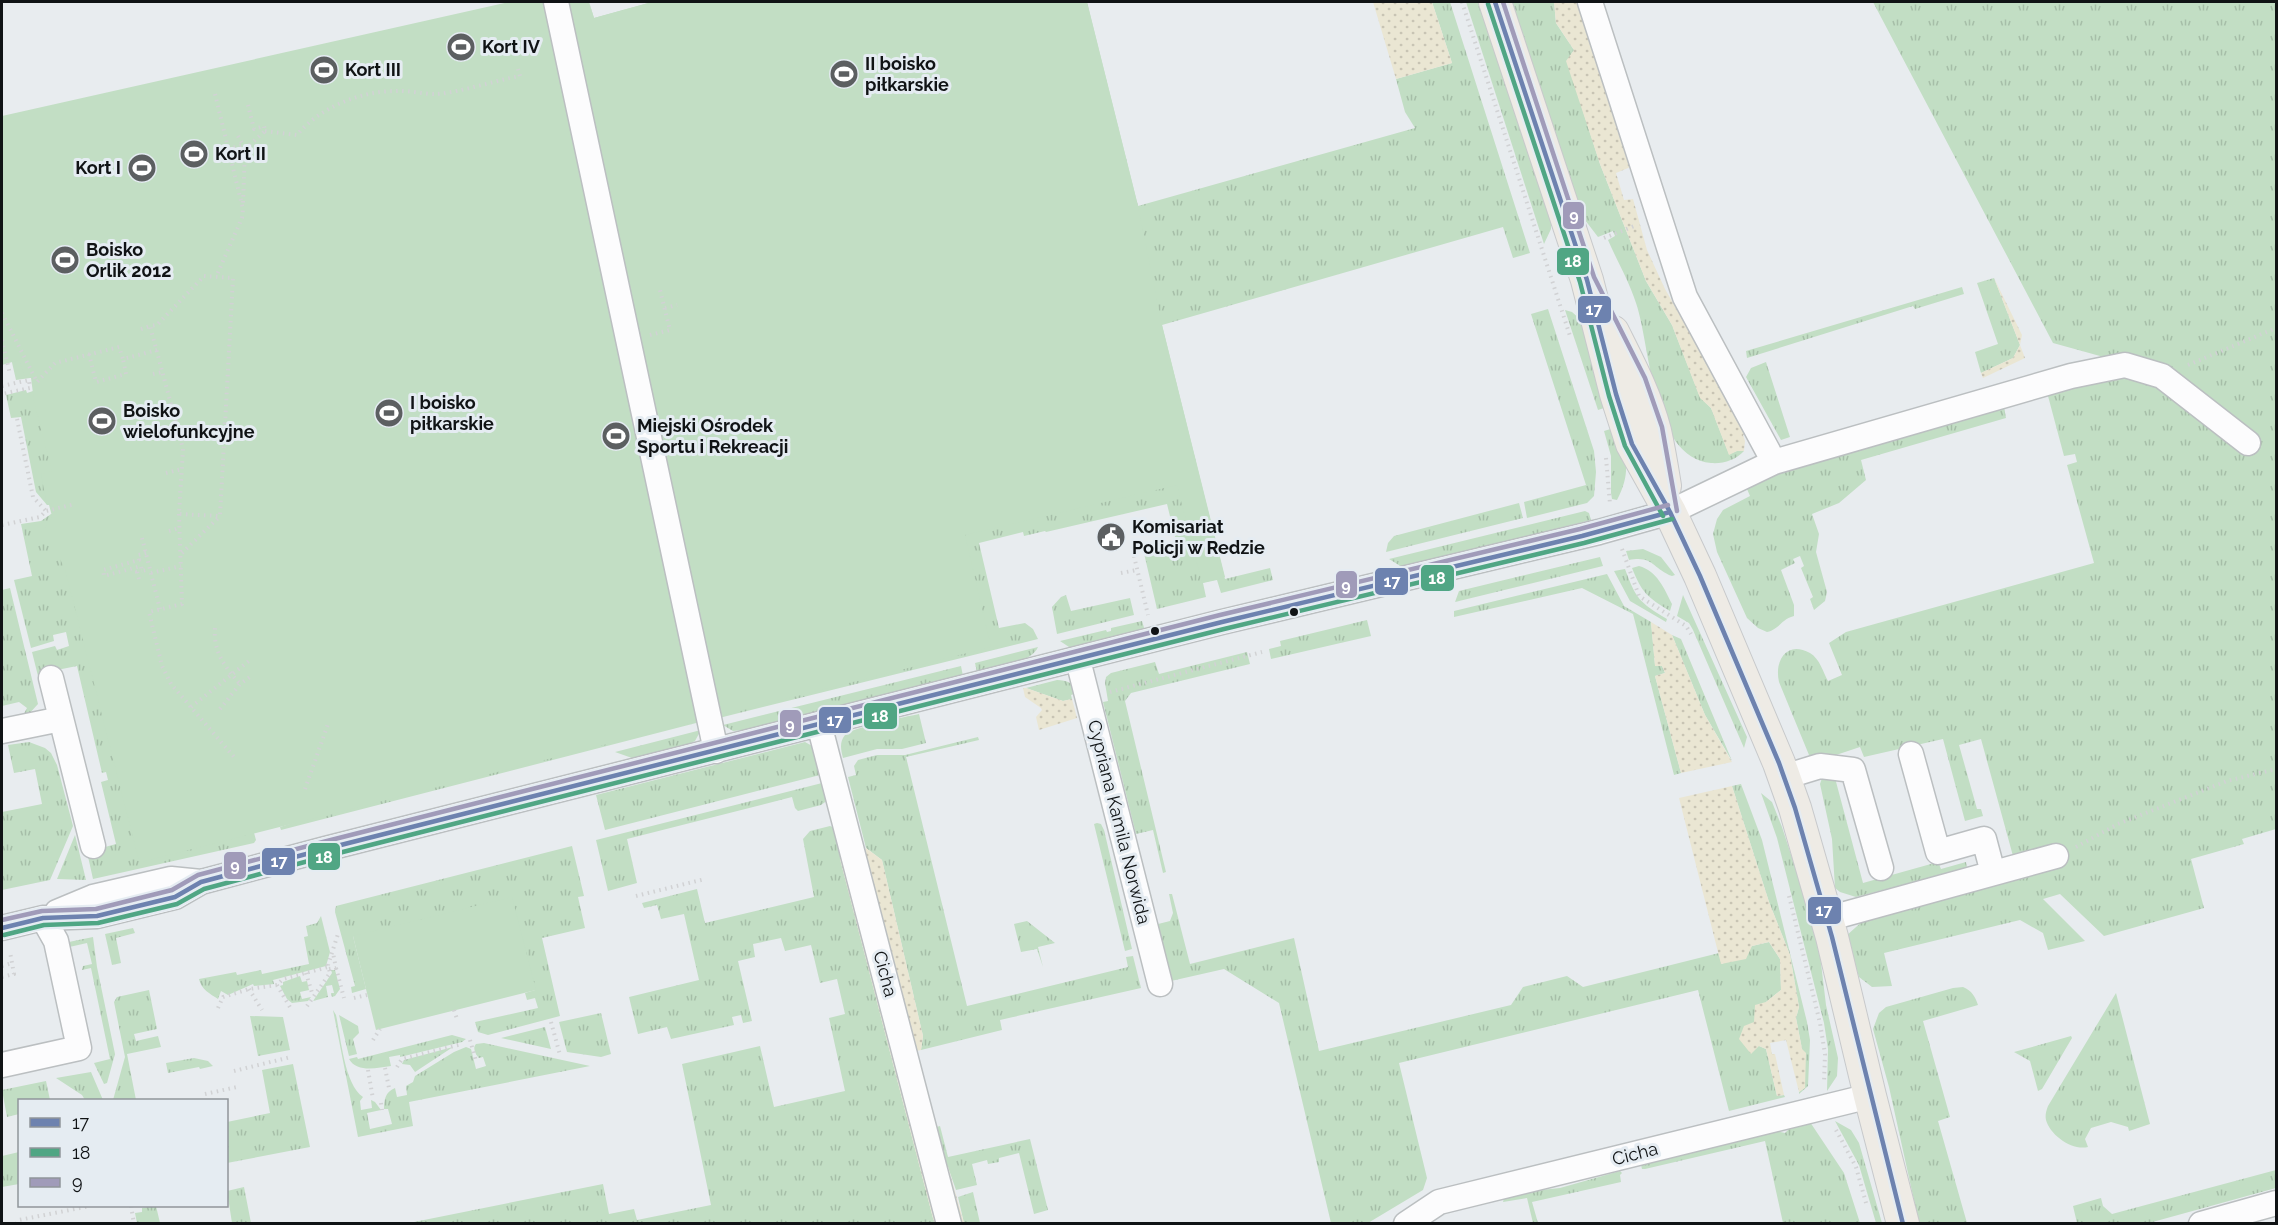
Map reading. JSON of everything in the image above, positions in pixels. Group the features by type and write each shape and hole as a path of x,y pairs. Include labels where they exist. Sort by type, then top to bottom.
{"main road":[{"path":"1495,2 1587,280 1616,394 1632,444 1670,512 1701,576 1795,808 1827,919 1904,1224"}],"street":[{"path":"556,2 716,751"},
{"path":"1590,2 1685,297 1774,462"},
{"path":"2,928 43,918 93,897 171,879 201,882 1222,622 1582,536 1670,512 1774,462 2071,376 2125,365 2162,376 2248,443"},
{"name":"Cypriana Kamila Norwida","path":"1077,660 1160,984"},
{"path":"51,678 93,846"},
{"path":"2,732 61,720"},
{"name":"Cicha","path":"819,724 949,1224"},
{"path":"1911,754 1938,852 1984,839 1994,873"},
{"path":"1784,777 1820,766 1853,770 1881,868"},
{"path":"1827,919 2056,856"},
{"path":"2,1065 79,1048 56,941 43,918"},
{"name":"Cicha","path":"1406,1224 1439,1202 1870,1096"},
{"path":"2201,1224 2277,1203"}],"path":[{"path":"1462,2 1572,344"},
{"path":"228,149 244,147 266,131 297,135 314,118 335,105 357,97 394,90 436,95 520,76 518,69"},
{"path":"215,94 221,127 243,209"},
{"path":"248,105 254,129 264,126 266,131"},
{"path":"216,277 242,218 244,147 238,136"},
{"path":"1604,238 1617,233"},
{"path":"141,329 157,324 204,276 233,278 220,516 181,553"},
{"path":"629,340 670,330 660,290"},
{"path":"665,308 677,305"},
{"path":"2,314 37,382 55,363 119,346 126,374 96,382 89,354"},
{"path":"150,326 183,449 179,514 182,604 149,612 162,666 171,684 234,757"},
{"path":"2162,376 2277,328"},
{"path":"2,340 10,374"},
{"path":"123,359 157,350"},
{"path":"27,363 34,361"},
{"path":"153,374 162,372"},
{"path":"2,386 29,380 30,388 2,394"},
{"path":"17,419 33,497 46,511"},
{"path":"1606,456 1608,499"},
{"path":"166,473 182,469"},
{"path":"2,525 40,517 46,511 75,504"},
{"path":"179,514 220,516"},
{"path":"169,531 180,528"},
{"path":"142,538 160,609"},
{"path":"1623,552 1639,596 1686,626 1695,642"},
{"path":"142,571 141,566 104,576 103,570 140,560 138,555 146,554"},
{"path":"1134,556 1148,615"},
{"path":"139,579 137,572 181,566"},
{"path":"1121,573 1137,570"},
{"path":"215,628 215,648 240,684"},
{"path":"1104,694 1262,652"},
{"path":"191,707 249,660"},
{"path":"220,709 240,684 250,676"},
{"path":"305,789 328,724"},
{"path":"2056,856 2082,845 2118,824 2227,781 2277,769"},
{"path":"636,896 705,879"},
{"path":"1786,886 1820,1023 1825,1054 1823,1089"},
{"path":"307,1006 330,973 328,968 338,934"},
{"path":"2,977 14,974 10,952"},
{"path":"332,952 344,998"},
{"path":"2,966 12,963"},
{"path":"219,1008 224,997 249,989 277,985 283,980 306,973 336,968"},
{"path":"306,973 313,997"},
{"path":"277,985 291,1009"},
{"path":"249,989 262,1010"},
{"path":"354,998 367,995"},
{"path":"454,1010 457,1018"},
{"path":"551,1022 560,1055"},
{"path":"372,1040 380,1029"},
{"path":"470,1041 476,1061"},
{"path":"397,1067 402,1059 462,1044"},
{"path":"234,1071 291,1057"},
{"path":"385,1068 389,1088"},
{"path":"368,1070 373,1099"},
{"path":"205,1094 237,1087"},
{"path":"381,1103 382,1110"},
{"path":"1832,1123 1856,1167 1866,1204"},
{"path":"16,1224 19,1220 85,1207"},
{"path":"131,1207 134,1224"}],"green space":[{"name":"Miejski Ośrodek Sportu i Rekreacji","path":"509,2 589,2 594,18 652,2 1087,2 1138,206 1162,325 1225,577 1202,583 1177,485 965,535 991,647 141,862 65,569 45,529 52,516 49,505 47,505 41,474 52,471 34,401 31,378 25,378 19,360 2,365 2,116"},
{"path":"589,2 594,18 652,2 1087,2 1138,206 1415,128 1405,112 1396,79 1452,63 1432,2 1450,2 1530,253 1513,258 1503,227 1162,325 1225,579 1270,568 1273,580 1221,593 1217,580 1203,583 1206,597 1157,609 1143,549 1176,541 1167,504 1046,532 1024,536 1023,532 979,543 999,628 1025,623 1033,629 1038,639 719,718 667,305"},
{"path":"1466,2 1480,2 1551,221 1551,229 1544,244"},
{"path":"1509,2 1554,2 1556,23 1574,50 1567,61 1600,164 1646,281 1672,325 1700,397 1711,408 1729,454 1744,451 1733,459 1711,463 1691,456 1676,442 1665,421 1657,397 1636,303 1608,240 1615,236 1613,231 1598,237 1575,207"},
{"path":"1873,2 2276,2 2276,829 2242,839 2244,844 2191,859 2204,908 2104,936 2060,894 2043,899 2085,941 2048,950 2043,933 2020,920 1884,953 1892,986 1872,987 1859,977 1846,936 1865,919 2013,856 1981,739 1959,745 1977,809 1981,809 1983,816 1965,821 1943,739 1864,757 1860,747 1818,761 1809,755 1779,682 1778,666 1784,654 1795,649 1802,650 1810,653 1819,662 1828,681 1842,675 1829,643 1846,632 2094,563 2067,465 2077,462 2075,454 2064,456 2048,396 2105,380 2100,356 2053,343"},
{"path":"1994,278 2020,345 2013,358 1981,373 1975,352 1998,344 1977,283"},
{"path":"1962,287 1964,294 1915,309 1913,306 1747,358 1746,351"},
{"path":"1548,309 1594,451 1596,472 1594,496 1587,503 1527,518 1524,502 1586,485 1531,314"},
{"path":"1565,310 1572,312 1582,321 1610,406 1598,410"},
{"path":"2,319 30,378 16,380"},
{"path":"1766,362 1790,437 1781,440 1746,377 1751,368"},
{"path":"40,385 63,502 47,505 36,492 21,417 11,418 6,395 26,390 27,393"},
{"path":"2004,407 2006,418 1861,460 1866,480 1839,503 1812,514 1819,534 1816,552 1827,592 1825,601 1814,610 1810,599 1813,597 1801,568 1804,566 1800,556 1793,559 1795,563 1781,570 1794,605 1794,616 1767,632 1758,628 1747,618 1717,552 1713,534 1717,519 1723,510 1750,496 1747,489 1788,469"},
{"path":"1617,427 1623,447 1626,472 1617,500 1612,499 1611,456 1604,431"},
{"path":"1519,503 1523,518 1386,552 1388,543 1394,536"},
{"path":"66,511 253,829 256,840 254,843 93,879 87,852 116,844 101,782 108,780 106,772 102,773 77,666 52,671 43,696 32,652 55,646 57,650 69,646 66,632 53,635 54,641 31,648 14,580 32,576 21,524 41,521 51,514"},
{"path":"1585,511 1589,513 1591,520 1402,567 1389,559"},
{"path":"1643,549 1661,557 1675,575 1666,573 1643,559 1629,560 1626,551"},
{"path":"1600,557 1603,566 1455,602 1459,591"},
{"path":"1639,566 1651,572 1659,581 1672,604 1670,611 1642,589 1632,568"},
{"path":"1625,569 1636,594 1650,608 1667,619 1666,622 1630,601 1614,571"},
{"path":"1607,574 1624,606 1651,622 1655,665 1662,666 1665,673 1655,676 1681,773 1674,775 1633,614 1582,588 1454,617 1454,611"},
{"path":"10,588 38,704 21,719 27,708 19,702 2,706 2,590"},
{"path":"1066,595 1071,611 1130,598 1134,615 1057,634 1052,607"},
{"path":"1683,595 1747,737 1744,748 1693,630 1689,623 1677,616"},
{"path":"1367,620 1371,636 1271,659 1269,649 1281,646 1280,641"},
{"path":"1142,621 1145,631 1077,647 1069,647 1060,641 1106,630 1107,632 1111,631 1111,628"},
{"path":"1672,635 1681,639 1732,761 1705,715"},
{"path":"1038,647 1034,653 1020,661 977,672 975,663"},
{"path":"1247,652 1250,664 1131,693 1125,701 1166,872 1163,873 1153,830 1136,834 1103,702 1108,701 1106,677 1111,673 1155,662 1159,674"},
{"path":"961,666 963,676 743,730 733,731 723,725"},
{"path":"1057,680 1072,684 1077,693 1071,695 1072,699 1063,701 1026,688"},
{"path":"680,702 700,722 281,830 280,827"},
{"path":"919,714 926,743 902,749 877,749 843,758 842,740 850,732"},
{"path":"701,730 695,741 687,745 632,758 615,752"},
{"path":"978,737 979,740 906,757 967,1006 1128,967 1126,957 1133,956 1141,988 1000,1020 1002,1030 921,1050 923,1036 882,860 866,848 848,777 856,775 854,766 858,760 877,755 905,755"},
{"path":"29,742 51,753 57,765 73,826 50,880 2,890 2,812 42,804 35,769 14,773 8,745"},
{"path":"805,742 814,747 824,774 605,830 596,795"},
{"path":"1822,778 1835,778 1863,883 1938,862 1941,869 1966,862 1967,868 1856,897 1840,892 1835,888 1832,839 1820,784"},
{"path":"826,782 828,800 821,805 798,811 792,797 627,839 637,883 608,891 596,840"},
{"path":"1741,784 1762,840 1807,1022 1810,1040 1808,1086 1799,1094 1805,1087 1802,1049 1796,1018 1799,1007 1790,955 1769,902 1732,786"},
{"path":"1761,793 1772,802 1782,827 1818,938 1826,1005 1838,1058 1837,1076 1827,1091 1828,1049 1824,1023 1777,838"},
{"path":"1094,824 1101,824 1104,830 1132,949 1125,951"},
{"path":"830,826 835,828 844,853 840,859 934,1222 404,1224 603,1184 609,1214 634,1209 637,1220 711,1205 682,1064 760,1046 774,1107 845,1091 829,1018 845,1014 837,979 820,983 811,945 785,951 781,938 753,944 755,957 738,961 752,1021 743,1023 741,1015 732,1017 734,1025 671,1039 667,1027 638,1034 629,997 699,980 684,914 661,919 657,905 644,908 642,903 697,889 705,923 814,897 803,839 810,831"},
{"path":"75,835 86,880 57,879"},
{"path":"572,846 584,896 578,897 585,928 542,938 560,1016 488,1035 478,1032 475,1022 538,1008 535,998 527,1000 525,993 535,990 353,936 366,989 352,993 351,987 355,986 335,912 336,906"},
{"path":"1169,894 1172,894 1190,964 1294,938 1319,1051 1511,1005 1523,987 1567,976 1583,987 1719,953 1722,964 1752,946 1769,942 1780,959 1781,990 1766,1002 1759,1046 1766,1049 1777,1096 1784,1095 1785,1097 1729,1111 1698,990 1399,1063 1427,1178 1423,1190 1368,1223 1331,1223 1279,1003 1224,969 1171,981 1158,924 1170,921 1173,913"},
{"path":"512,897 536,990 376,1030 353,936"},
{"path":"321,916 330,952 326,966 273,980 274,984 254,986 253,984 228,995 221,991 218,999 202,986 199,979 261,970 262,974 309,964 304,937 308,936 306,926 317,923"},
{"path":"1027,921 1055,943 1038,947 1043,967 1037,949 1021,952 1014,924"},
{"path":"133,928 135,933 116,938 121,963 112,965 105,934"},
{"path":"93,937 115,1054 107,1083 104,1084 94,1063 110,1059 91,968 82,970 83,966 92,964 87,943 65,948 64,943"},
{"path":"331,970 335,970 340,989 332,997 331,993 334,993 332,985 326,986 328,997 313,1001 332,973"},
{"path":"300,976 302,982 307,981 309,990 300,992 302,999 311,997 308,1001 292,1003 280,986 283,982"},
{"path":"1963,987 1973,994 1978,1005 1923,1021 1950,1117 1938,1121 1967,1223 1919,1223 1889,1087 1873,1029 1879,1013 1886,1007"},
{"path":"149,990 157,1029 134,1034 136,1041 158,1036 161,1047 127,1054 136,1099 113,1099 125,1057 114,1002 117,997"},
{"path":"2116,993 2150,1124 2129,1131 2128,1127 2111,1122 2091,1128 2085,1139 2088,1147 2075,1147 2062,1141 2048,1126 2046,1115 2048,1106"},
{"path":"333,1010 336,1015 347,1071 351,1082 363,1097 360,1101 361,1110 372,1108 371,1100 381,1110 367,1113 370,1129 392,1124 388,1109 384,1109 385,1099 389,1092 395,1088 397,1097 407,1095 406,1086 413,1082 415,1076 454,1052 466,1047 471,1049 476,1069 486,1066 483,1057 479,1058 476,1053 474,1047 476,1044 484,1043 590,1066 409,1102 413,1126 358,1137"},
{"path":"601,1013 611,1054 601,1057 567,1052 559,1022"},
{"path":"339,1015 358,1026 359,1033 353,1039 357,1054 349,1056"},
{"path":"250,1016 283,1017 290,1050 258,1056"},
{"path":"545,1027 551,1049 501,1038"},
{"path":"452,1035 466,1039 462,1042 400,1057 400,1055 389,1057 391,1066 362,1068 349,1059 357,1057 358,1059"},
{"path":"2071,1036 2072,1038 2042,1089 2038,1091 2030,1061 2014,1052"},
{"path":"453,1047 415,1072 410,1065 402,1064 404,1060"},
{"path":"194,1058 208,1061 213,1066 168,1073 166,1063"},
{"path":"293,1064 310,1147 228,1163 228,1122 270,1113 262,1070"},
{"path":"91,1072 103,1099 84,1099 56,1078"},
{"path":"46,1081 50,1099 18,1099 18,1114 7,1117 2,1090"},
{"path":"1835,1121 1851,1130 1859,1143 1882,1223 1876,1223 1859,1165"},
{"path":"1810,1122 1844,1173 1860,1223 1783,1223 1765,1141 1642,1169 1641,1165 1645,1161 1776,1131 1785,1133 1790,1128"},
{"path":"940,1126 948,1157 1030,1139 1048,1210 1034,1214 1019,1153 999,1158 999,1162 988,1164 987,1160 972,1164 977,1185 956,1190 948,1167 939,1164 930,1129"},
{"path":"18,1152 18,1184 2,1187 2,1156"},
{"path":"2276,1170 2276,1188 2149,1223 2077,1223 2073,1206 2101,1198 2103,1206 2112,1214"},
{"path":"1620,1171 1622,1173 1621,1182 1532,1202 1538,1223 1533,1223 1527,1198 1503,1202 1504,1198 1560,1188"},
{"path":"244,1187 251,1223 232,1223 228,1191"},
{"path":"973,1192 980,1223 964,1223 958,1197"},
{"path":"156,1207 160,1223 137,1223 135,1213 142,1212 142,1208"}],"sand":[{"path":"1373,2 1432,2 1452,63 1396,79"},
{"path":"1554,2 1580,2 1633,166 1616,173 1624,200 1633,199 1647,250 1665,289 1747,433 1743,435 1744,451 1737,451 1729,455 1711,408 1700,398 1672,325 1646,281 1600,164 1566,61 1574,50 1556,23"},
{"path":"1994,278 2022,335 2020,345"},
{"path":"2020,345 2025,358 1983,378 1981,373 2013,358"},
{"path":"1651,622 1672,635 1705,715 1732,762 1681,773 1655,676 1665,673 1662,666 1655,666"},
{"path":"1023,688 1063,701 1072,699 1077,718 1039,730 1036,717 1042,710 1025,697"},
{"path":"1732,786 1769,902 1790,955 1799,1007 1796,1018 1802,1049 1806,1053 1805,1088 1799,1092 1786,1040 1770,1043 1772,1054 1775,1054 1784,1095 1777,1096 1766,1049 1759,1046 1751,1054 1739,1039 1744,1026 1754,1022 1755,1005 1766,1002 1781,990 1780,959 1769,942 1752,946 1746,959 1721,964 1679,798"},
{"path":"866,848 882,860 923,1036 921,1050 912,1052 862,857"},
{"path":"844,853 942,1223 932,1223 934,1222 840,859"},
{"path":"939,1164 948,1167 964,1223 954,1223"}],"transit line":[{"name":"17","path":"1495,2 1587,280 1616,394 1632,444 1670,512 1700,576 1779,763 1795,808 1832,937 1903,1224"},
{"name":"9","path":"1503,2 1594,277 1645,378 1662,427 1677,511"},
{"name":"18","path":"1488,4 1580,282 1609,396 1625,446 1663,516"},
{"name":"9","path":"2,920 42,911 96,909 172,890 198,875 323,842 1220,615 1580,529 1668,505"},
{"name":"17","path":"2,928 43,918 97,916 175,897 201,882 325,849 1222,622 1582,536 1670,512"},
{"name":"18","path":"4,935 44,925 98,923 177,904 204,889 327,856 1224,629 1584,543 1672,519"}],"place":[{"name":"Kort IV","path":"461,47"},
{"name":"Kort III","path":"324,70"},
{"name":"II boisko piłkarskie","path":"844,74"},
{"name":"Kort II","path":"194,154"},
{"name":"Kort I","path":"142,168"},
{"name":"Boisko Orlik 2012","path":"65,260"},
{"name":"I boisko piłkarskie","path":"389,413"},
{"name":"Boisko wielofunkcyjne","path":"102,421"},
{"name":"Miejski Ośrodek Sportu i Rekreacji","path":"616,436"},
{"name":"Komisariat Policji w Redzie","path":"1111,537"}]}
